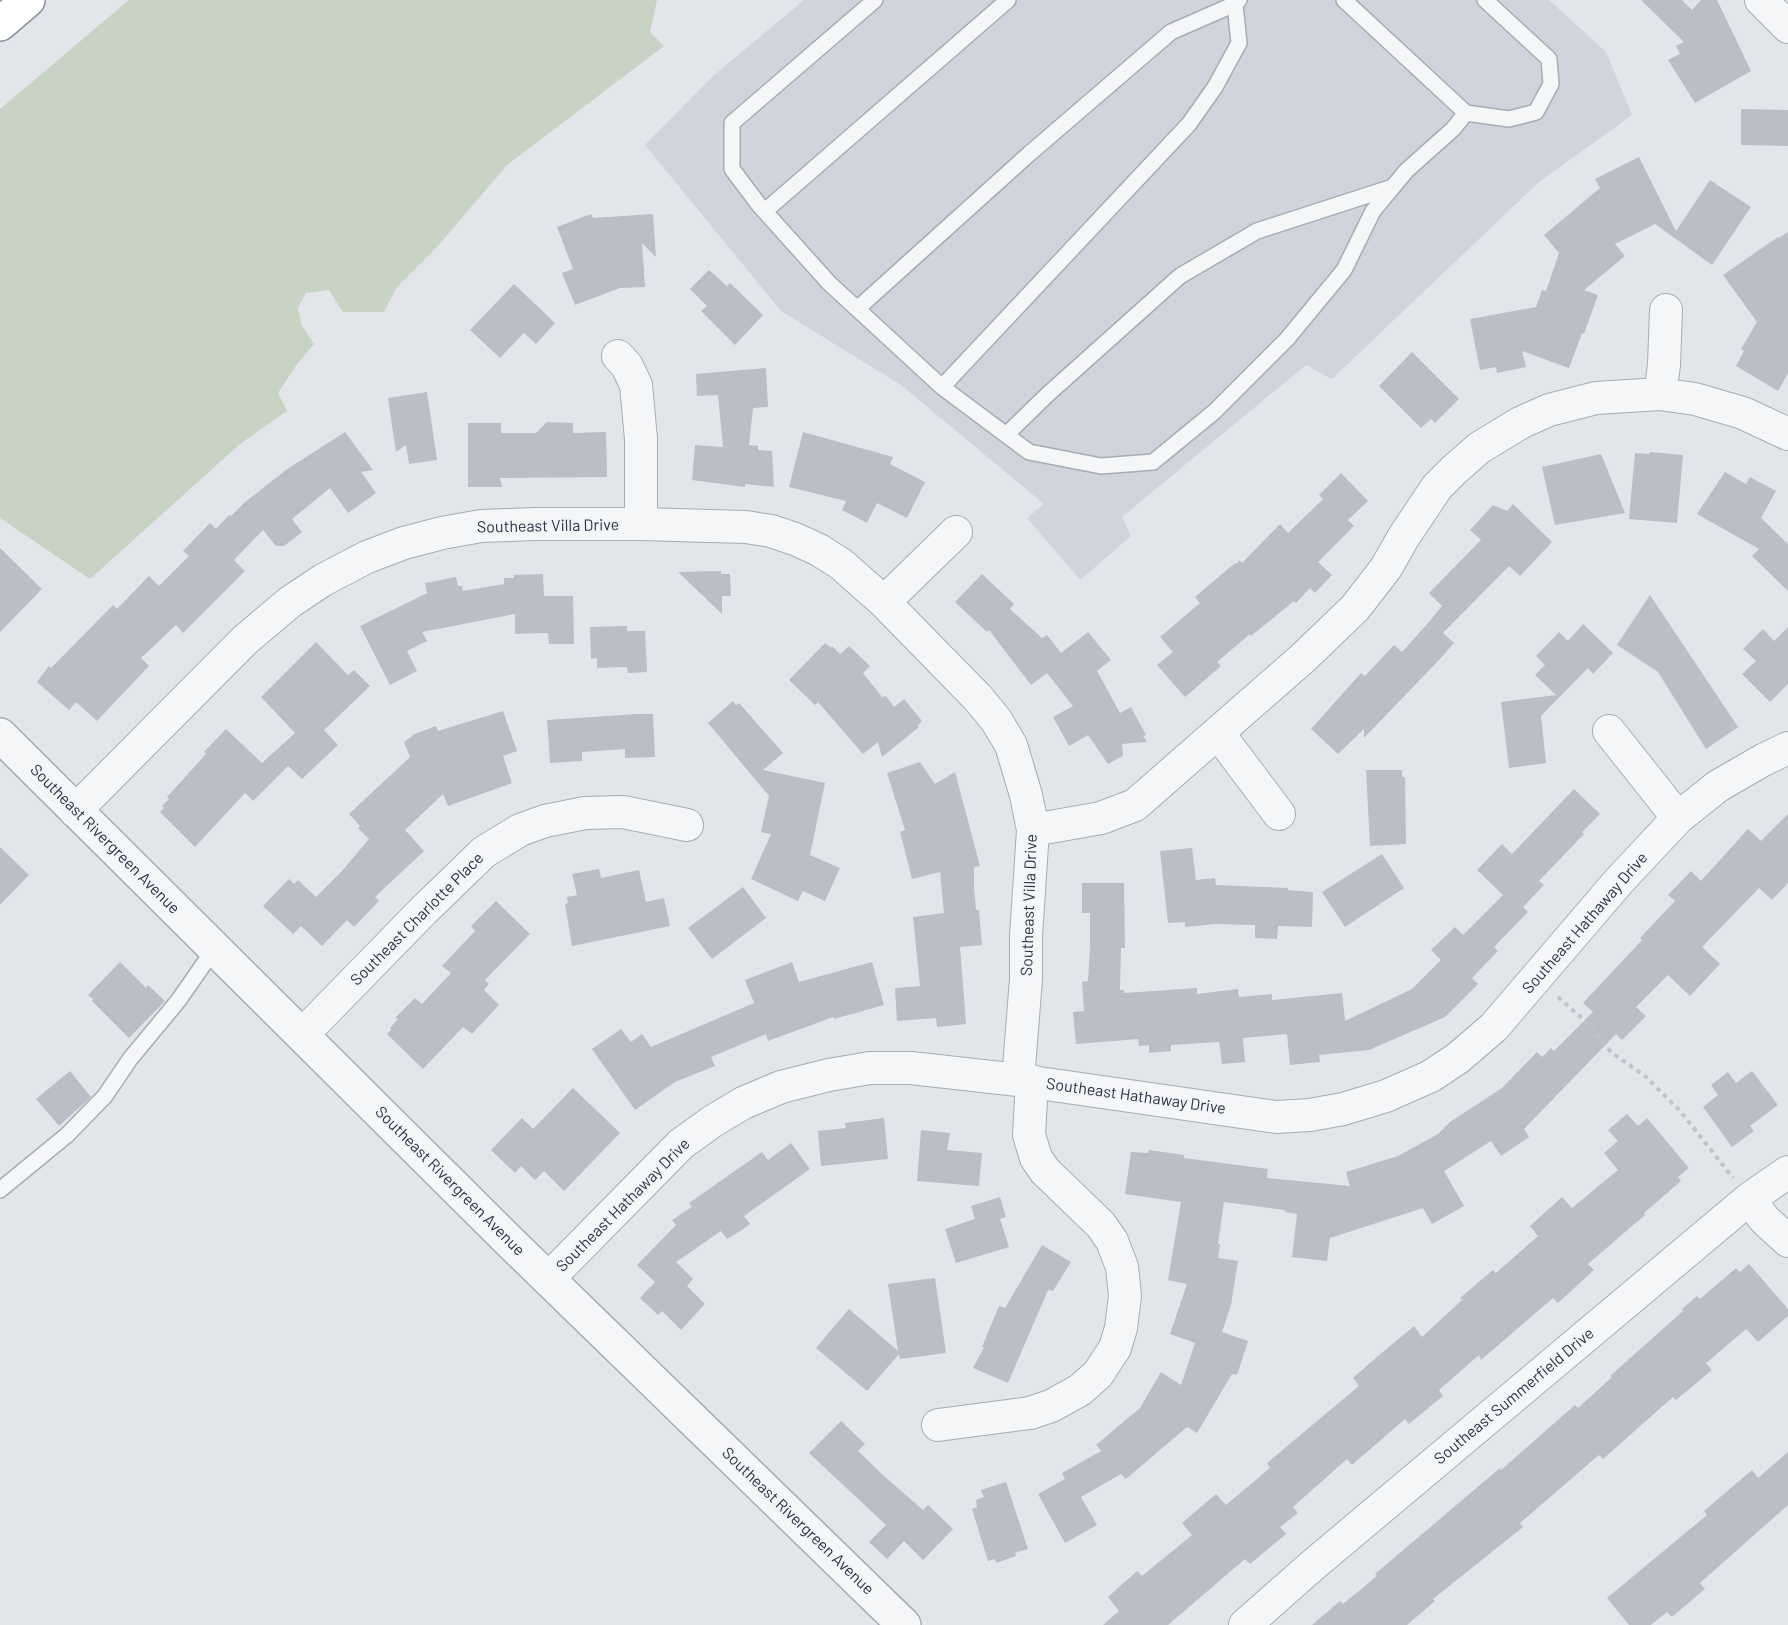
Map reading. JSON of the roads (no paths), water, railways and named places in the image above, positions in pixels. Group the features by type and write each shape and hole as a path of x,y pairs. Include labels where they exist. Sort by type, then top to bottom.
{"highway":[{"path":"0,24 28,0"}],"street":[{"path":"1761,0 1788,27"},
{"path":"1660,394 1664,365 1666,310"},
{"path":"618,356 627,366 636,385 641,439 641,524"},
{"path":"1032,830 1101,819 1135,805 1303,658 1355,608 1386,567 1437,487 1479,448 1520,423 1549,410 1596,398 1660,394 1695,399 1743,413 1788,435"},
{"name":"Southeast Villa Drive","path":"75,811 245,640 290,602 323,580 367,557 404,543 481,526 641,524 679,527 746,527 771,531 795,539 841,564 884,602 978,698 996,720 1011,745 1026,795 1032,830 1026,936 1025,1081 1029,1136 1036,1158 1044,1171 1101,1225 1112,1241 1122,1267 1125,1296 1121,1328 1114,1348 1098,1374 1080,1390 1051,1406 1030,1413 938,1425"},
{"path":"884,602 956,532"},
{"path":"1609,731 1678,818"},
{"path":"1218,733 1279,814"},
{"name":"Southeast Rivergreen Avenue","path":"0,735 302,1035 904,1625"},
{"name":"Southeast Hathaway Drive","path":"549,1278 681,1144 742,1103 781,1087 829,1075 870,1068 911,1068 1025,1081 1276,1117 1310,1115 1343,1109 1386,1096 1431,1076 1458,1058 1494,1027 1619,881 1678,818 1718,786 1788,748"},
{"name":"Southeast Charlotte Place","path":"302,1035 423,910 484,852 520,830 545,821 585,813 623,812 687,825"},
{"name":"Southeast Summerfield Drive","path":"1245,1625 1313,1564 1749,1199 1788,1172"},
{"path":"1749,1199 1765,1220 1788,1241"}],"lane":[{"path":"875,0 732,123 732,169 765,211 829,284 942,387 1029,452 1101,466 1154,462 1214,411 1287,339 1344,270 1373,211 1406,171 1453,129 1466,113"},
{"path":"765,211 1008,0"},
{"path":"1344,0 1466,113 1509,118 1536,112 1551,84 1549,59 1485,0"},
{"path":"857,309 1029,154 1171,32 1237,2 1239,44 1215,87 1189,124 942,387"},
{"path":"1006,435 1047,395 1180,276 1257,231 1393,187"},
{"path":"0,1190 67,1135 105,1096 130,1059 178,1001 216,948"}]}
